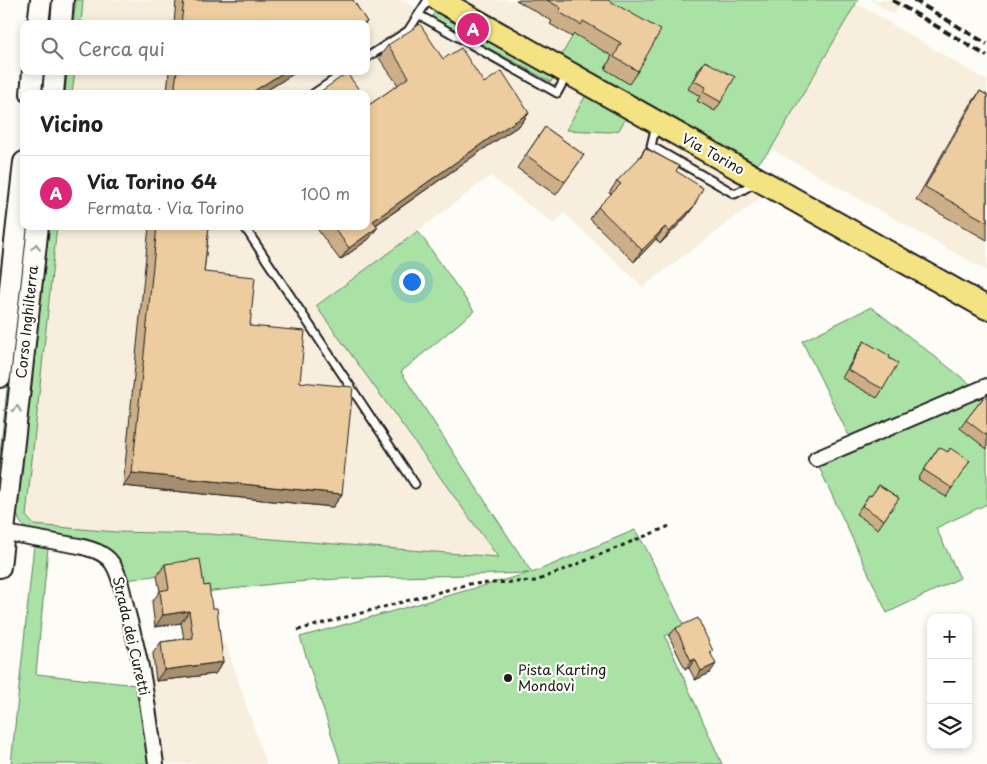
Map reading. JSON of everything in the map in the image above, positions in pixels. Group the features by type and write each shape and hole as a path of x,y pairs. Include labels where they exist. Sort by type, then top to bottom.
{"main road":[{"name":"Via Torino","path":"439,0 987,308"}],"street":[{"path":"38,20 40,0"},
{"path":"62,20 64,0"},
{"path":"31,90 33,75"},
{"path":"54,90 55,75"},
{"name":"Corso Inghilterra","path":"0,377 20,198"},
{"name":"Corso Inghilterra","path":"0,567 2,533 38,230"},
{"path":"816,459 987,386"},
{"name":"Strada dei Curetti","path":"2,533 91,549 101,553 112,563 119,578 138,654 156,764"}],"lane":[{"path":"370,55 408,31 428,0"},
{"path":"419,15 557,93 569,73"},
{"path":"319,90 341,75"},
{"path":"247,230 415,484"}],"path":[{"path":"298,630 469,584 536,581 672,525"}],"shaded area":[{"path":"83,0 402,0 550,81 554,76 763,196 643,287 564,213 554,224 490,176 316,306 498,557 209,534 116,532 34,525 26,516 57,230 370,230 370,90 73,90 74,75 370,75 370,20 81,20"},
{"path":"459,0 593,0 560,58"},
{"path":"870,0 903,0 894,14"},
{"path":"856,3 987,81 987,271 771,149"},
{"path":"226,644 266,764 163,764 144,655"}],"green space":[{"path":"76,0 83,0 81,20 74,20"},
{"path":"593,0 858,0 771,149 754,168 560,58"},
{"path":"435,11 554,76 551,82 432,17"},
{"path":"67,75 74,75 73,90 65,90"},
{"path":"586,95 626,118 619,130 610,132 566,130"},
{"path":"49,230 57,230 26,516 34,525 116,532 209,534 498,557 316,306 418,231 474,311 401,372 532,573 635,530 646,548 684,626 665,636 722,764 341,764 300,637 529,573 337,579 196,593 192,570 127,580 121,566 24,527 19,521 17,512"},
{"path":"22,252 27,253 0,494 0,454"},
{"path":"871,307 974,387 850,438 802,341"},
{"path":"980,395 984,398 987,435 987,504 936,528 960,578 887,613 818,465"},
{"path":"34,545 48,548 36,674 136,685 149,764 11,764"}],"building":[{"path":"184,0 353,0 366,20 182,20"},
{"path":"547,0 608,0 661,30 638,71 614,57 621,43 583,21 581,25 559,12 561,8"},
{"path":"420,24 443,59 461,48 484,83 502,71 529,113 497,133 373,221 378,227 349,248 336,230 370,230 370,104 409,77 388,45"},
{"path":"705,61 735,77 721,102 703,92 706,87 694,81"},
{"path":"176,75 280,75 255,90 178,90 175,86"},
{"path":"344,75 348,75 359,90 323,90"},
{"path":"980,91 987,95 987,222 925,187"},
{"path":"545,127 584,155 565,182 526,155"},
{"path":"645,148 679,166 676,171 703,188 694,206 669,232 665,227 642,250 598,207 621,184 617,181 642,155"},
{"path":"157,230 209,230 204,272 255,277 250,326 305,331 300,382 353,387 342,494 132,473"},
{"path":"864,341 890,356 889,358 898,363 883,389 848,370"},
{"path":"987,393 987,436 966,420"},
{"path":"939,447 948,452 950,448 970,461 952,488 924,470"},
{"path":"879,485 899,498 884,520 862,506"},
{"path":"200,559 204,586 209,585 212,608 217,608 223,662 164,670 161,642 193,638 189,611 163,615 160,591 169,589 165,564"},
{"path":"698,618 713,651 710,652 716,664 701,671 695,659 691,661 676,628"}],"railway":[{"path":"892,0 987,56"},
{"path":"914,0 987,44"}],"place":[{"name":"Via Torino 64","path":"473,29"},
{"name":"Pista Karting Mondovì","path":"508,678"}]}
